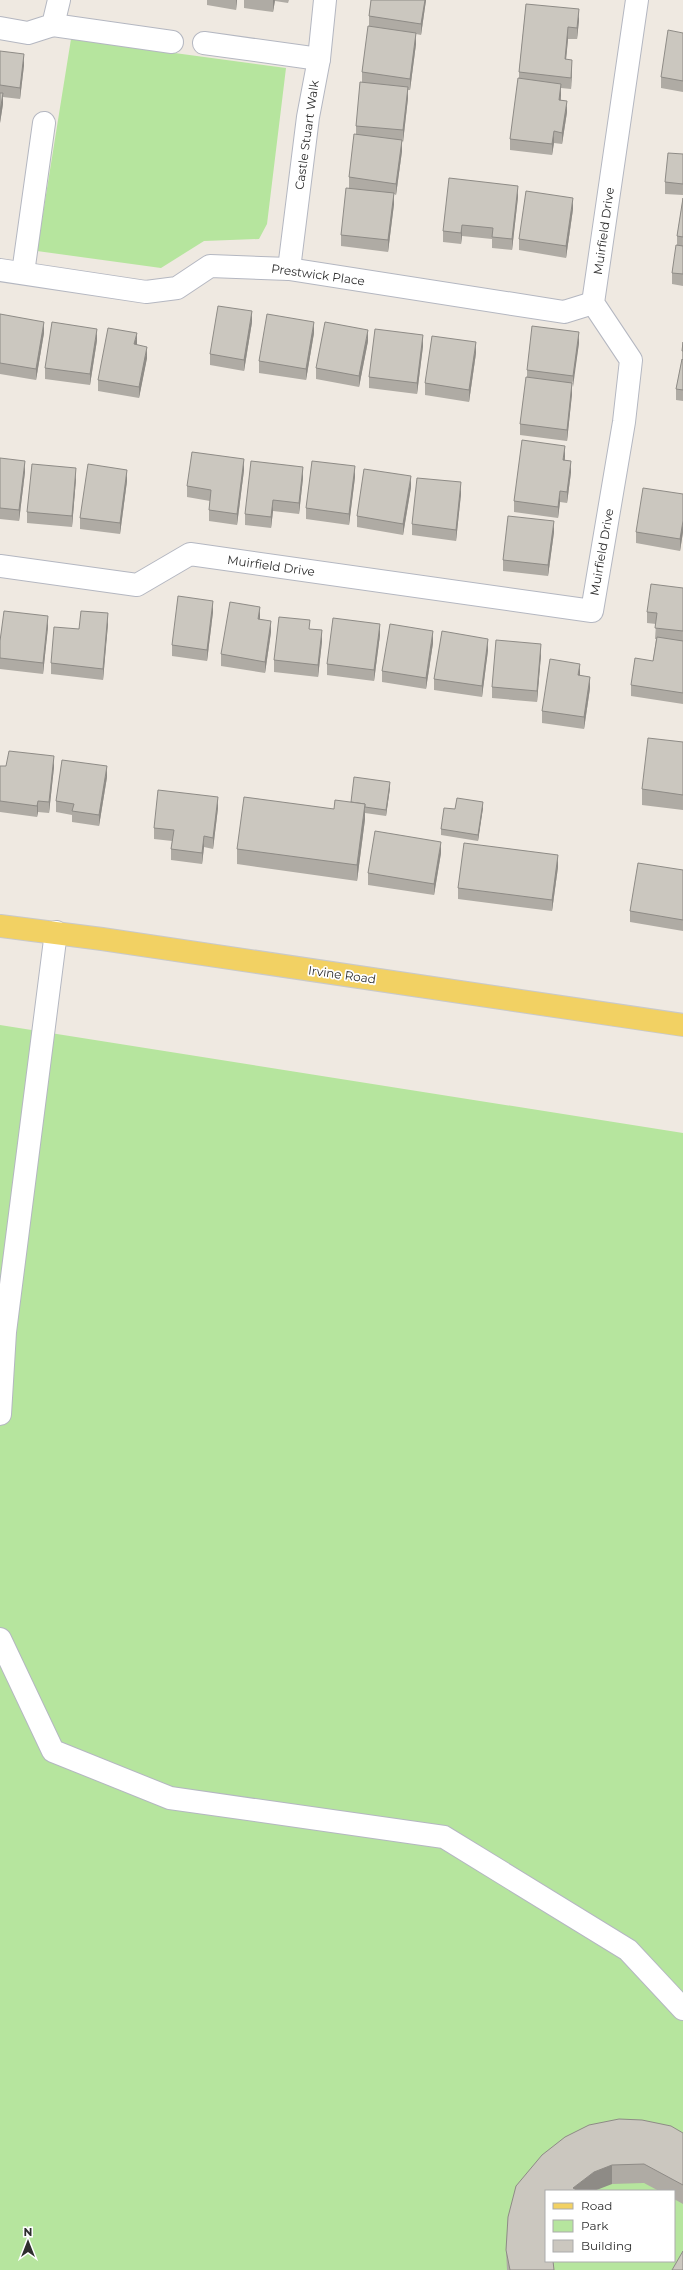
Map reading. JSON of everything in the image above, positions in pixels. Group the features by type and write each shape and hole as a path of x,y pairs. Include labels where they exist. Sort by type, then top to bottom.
{"main road":[{"name":"Irvine Road","path":"0,926 56,932 683,1025"}],"street":[{"path":"53,25 58,0"},
{"name":"Castle Stuart Walk","path":"289,269 308,117 319,59 326,0"},
{"name":"Muirfield Drive","path":"0,566 137,585 190,554 592,611 624,422 631,360 594,302 637,0"},
{"path":"0,28 28,33 53,25 172,42"},
{"path":"204,44 319,59"},
{"path":"23,273 44,123"},
{"name":"Prestwick Place","path":"0,270 146,292 177,288 210,266 289,269 564,312 594,302"},
{"path":"0,1414 5,1332 56,932"},
{"path":"0,1639 53,1752 170,1798 444,1837 628,1950 683,2009"}],"green space":[{"path":"71,39 286,68 267,224 259,239 204,241 161,268 37,251"},
{"path":"0,1025 683,1133 683,2270 0,2270"}],"building":[{"path":"371,0 425,0 421,24 369,16"},
{"path":"526,4 579,9 577,28 568,27 565,59 572,60 571,78 519,72"},
{"path":"368,26 416,33 410,79 362,72"},
{"path":"668,30 683,33 683,81 661,77"},
{"path":"0,51 24,54 20,88 0,85"},
{"path":"518,78 561,84 559,100 567,101 562,133 554,131 552,144 510,139"},
{"path":"360,82 408,87 403,130 356,126"},
{"path":"0,93 3,93 0,112"},
{"path":"354,134 402,140 396,184 349,177"},
{"path":"668,153 683,154 683,184 665,182"},
{"path":"449,178 518,186 512,239 492,237 493,228 462,225 461,233 443,231"},
{"path":"346,188 394,193 388,240 341,235"},
{"path":"526,191 573,198 566,246 519,239"},
{"path":"683,198 683,237 677,236"},
{"path":"676,245 683,246 683,274 672,273"},
{"path":"218,306 252,311 244,360 210,354"},
{"path":"0,314 44,322 36,369 0,363"},
{"path":"267,314 314,322 306,369 259,361"},
{"path":"52,322 97,329 90,374 45,368"},
{"path":"325,322 368,330 359,376 316,368"},
{"path":"532,326 579,332 573,376 527,370"},
{"path":"108,328 137,333 134,344 147,347 139,387 98,380"},
{"path":"375,329 423,335 417,383 369,377"},
{"path":"432,336 476,342 469,390 425,383"},
{"path":"682,359 683,360 683,390 676,389"},
{"path":"526,377 572,383 567,430 520,424"},
{"path":"522,440 565,446 563,460 571,461 567,492 560,491 558,507 514,501"},
{"path":"192,452 244,459 237,514 209,510 211,490 187,486"},
{"path":"0,458 25,461 19,510 0,508"},
{"path":"251,461 303,467 299,503 273,500 271,517 245,514"},
{"path":"312,461 355,466 349,514 306,508"},
{"path":"32,464 76,468 72,516 27,512"},
{"path":"88,464 127,470 120,523 80,518"},
{"path":"364,469 411,476 403,524 357,516"},
{"path":"417,478 461,482 456,530 412,524"},
{"path":"643,488 683,494 683,521 680,539 636,532"},
{"path":"508,516 554,521 548,565 503,560"},
{"path":"651,584 683,588 683,631 655,628 657,613 647,612"},
{"path":"178,596 213,601 207,650 172,645"},
{"path":"230,602 260,607 258,619 271,621 265,662 221,654"},
{"path":"4,611 48,616 43,663 0,658 0,641"},
{"path":"81,611 108,613 103,669 51,663 54,627 79,629"},
{"path":"279,617 310,620 309,629 322,630 318,665 274,660"},
{"path":"333,618 380,624 374,670 327,664"},
{"path":"390,624 433,631 426,678 382,671"},
{"path":"442,631 488,639 482,686 434,679"},
{"path":"657,637 683,641 683,693 631,685 635,658 653,661"},
{"path":"496,640 541,644 537,691 492,687"},
{"path":"550,659 580,664 578,675 590,677 584,717 542,711"},
{"path":"648,738 683,742 683,795 642,789"},
{"path":"9,751 54,756 49,802 38,801 37,806 0,801 0,766 6,766"},
{"path":"62,760 107,766 99,815 72,811 74,804 56,801"},
{"path":"354,777 390,782 386,810 365,807 365,804 351,802"},
{"path":"158,790 218,797 213,838 204,836 202,853 171,849 174,830 154,828"},
{"path":"244,797 334,809 335,800 365,804 357,865 237,849"},
{"path":"457,798 483,802 478,835 441,829 444,808 455,809"},
{"path":"375,831 441,842 434,884 368,873"},
{"path":"464,843 558,855 552,900 458,888"},
{"path":"638,863 683,870 683,920 630,911"},
{"path":"619,2119 642,2120 671,2126 683,2133 683,2185 644,2164 612,2165 594,2172 573,2188 576,2190 545,2190 545,2262 553,2262 554,2270 510,2270 506,2250 508,2217 516,2186 542,2155 565,2137 589,2125"},
{"path":"683,2251 683,2270 672,2270"}]}
